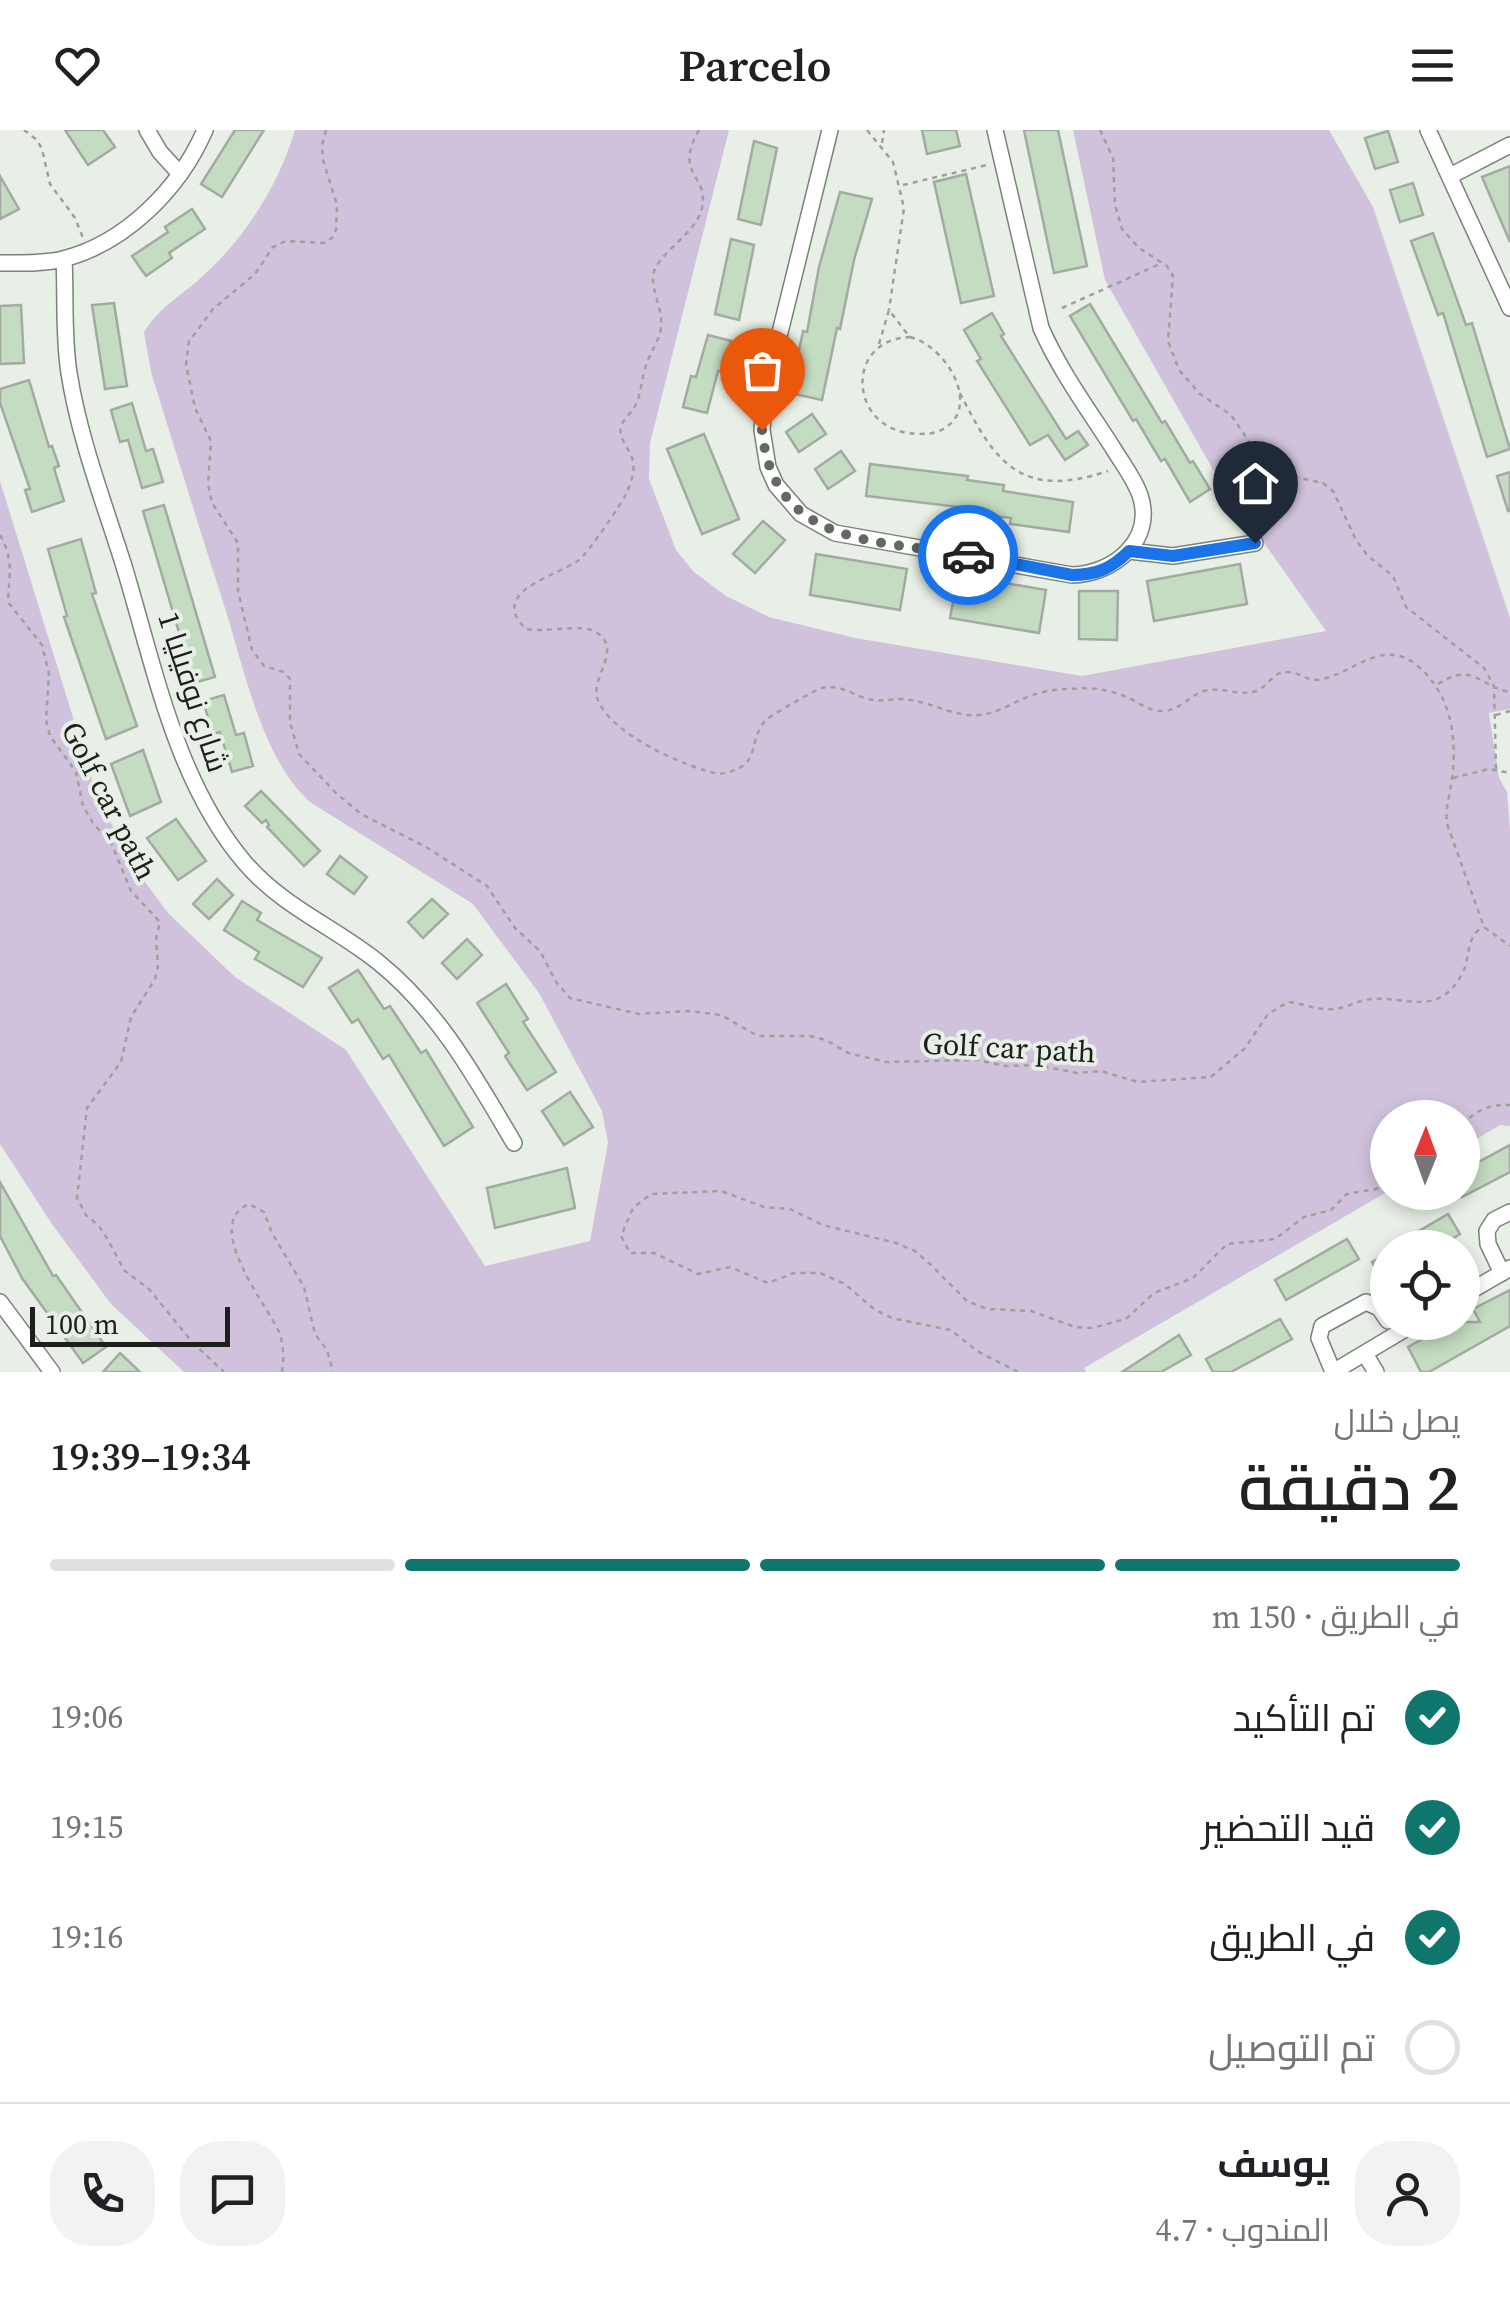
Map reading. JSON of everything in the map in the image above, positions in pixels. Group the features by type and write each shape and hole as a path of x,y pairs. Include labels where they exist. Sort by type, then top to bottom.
{"street":[{"path":"147,130 180,174"},
{"path":"0,264 64,259 124,229 180,174 206,130"},
{"path":"830,130 765,393 764,448 776,485 801,514 834,533 1072,575 1104,570 1129,551 1138,538 1143,508 1124,466 1041,328 995,130"},
{"path":"1428,130 1510,308"},
{"path":"1450,176 1510,145"},
{"name":"شارع نوفيليا 1","path":"64,259 73,399 188,771 204,806 224,838 274,892 303,915 375,959 430,1012 462,1056 514,1143"},
{"path":"1129,551 1173,556 1235,539 1255,543"},
{"path":"1480,1285 1506,1270 1488,1244 1487,1231 1494,1220 1510,1212"},
{"path":"0,1302 52,1372"},
{"path":"1370,1304 1366,1302 1322,1326 1318,1338 1333,1372 1365,1354 1378,1340"},
{"path":"1365,1354 1376,1372"}],"path":[{"path":"24,130 42,149 50,184 75,218 86,249"},
{"name":"Golf car path","path":"326,130 323,160 338,206 332,238 324,243 286,241 273,247 245,284 213,309 189,341 186,352 194,408 211,441 208,484 212,504 238,543 238,591 252,650 264,666 284,672 290,680 290,722 303,762 361,814 426,847 487,886 515,928 540,951 556,982 570,998 639,1014 689,1011 721,1015 758,1036 810,1036 886,1062 977,1060 1078,1073 1102,1071 1138,1082 1202,1080 1246,1048 1268,1014 1288,1002 1334,1009 1371,999 1402,1003 1433,1000 1446,993 1462,976 1474,934 1484,927"},
{"path":"699,130 687,158 702,191 703,204 684,240 656,266 654,274 662,309 659,337 644,368 634,407 622,425 622,440 634,464 628,492 580,559 534,582 518,597 516,606 516,614 526,628 588,629 605,641 608,651 596,687 604,711 641,745 719,774 732,772 752,755 760,728 770,716 821,688 832,687 871,700 911,700 967,715 992,713 1034,694 1067,688 1106,691 1164,710 1206,690 1253,692 1280,673 1318,680 1384,654 1399,656 1413,662 1437,685 1450,719 1452,778 1447,824 1484,927 1510,946"},
{"path":"867,130 893,162 901,186 904,224 889,310 878,345 866,363 864,395 876,418 891,429 920,434 944,429 954,418 959,391"},
{"path":"1100,130 1113,158 1115,205 1122,229 1139,248 1171,270 1174,281 1168,341 1178,370 1188,384 1231,415 1255,452 1274,470 1324,483 1333,491 1356,540 1367,556 1393,576 1406,608 1478,661 1494,686 1496,769"},
{"path":"881,145 885,131"},
{"path":"901,186 1001,162"},
{"path":"1062,308 1163,262"},
{"path":"889,310 910,336 930,345 946,359 993,452 1021,473 1078,478 1124,466"},
{"path":"878,345 910,336"},
{"name":"Golf car path","path":"0,535 12,567 8,602 34,631 46,659 46,720 50,736 76,772 84,806 94,825 110,840 130,891 160,922 155,979 131,1017 121,1062 87,1108 77,1198 86,1215 99,1226 124,1270 149,1289 192,1342 224,1372"},
{"path":"1437,685 1466,674 1510,692"},
{"path":"1494,715 1510,711"},
{"path":"1452,778 1496,769 1510,773"},
{"path":"1480,1110 1495,1104 1510,1105"},
{"path":"1018,1372 976,1352 951,1330 892,1318 876,1310 833,1277 807,1272 768,1283 730,1267 698,1274 654,1253 630,1252 621,1236 634,1208 652,1194 720,1191 764,1207 790,1209 823,1226 915,1251 966,1301 1010,1312 1031,1311 1075,1327 1092,1328 1126,1319 1154,1293 1193,1278 1227,1244 1236,1240 1275,1239 1304,1218 1331,1210 1347,1194 1370,1190"},
{"path":"282,1372 279,1332 239,1262 232,1240 235,1217 240,1208 249,1204 264,1212 272,1234 298,1273 315,1334 327,1350 333,1372"}],"shaded area":[{"path":"295,130 729,130 650,443 649,479 676,550 694,572 726,596 769,617 855,638 1082,676 1326,631 1215,473 1105,280 1073,130 1329,130 1373,207 1510,618 1510,709 1489,713 1499,778 1507,792 1510,831 1510,1126 1500,1125 1480,1137 1480,1100 1370,1100 1370,1202 1084,1368 1086,1372 184,1372 111,1304 0,1144 0,481 92,779 137,871 168,913 235,977 346,1050 485,1266 590,1241 608,1143 602,1111 539,993 473,904 313,804 281,765 247,684 151,372 144,332 165,307 220,259 248,226 280,170"}],"building":[{"path":"65,130 103,130 115,147 88,165"},
{"path":"235,130 264,130 222,197 201,184"},
{"path":"922,130 956,130 960,146 927,154"},
{"path":"1024,130 1058,130 1087,266 1054,273"},
{"path":"1388,131 1398,162 1375,169 1365,138"},
{"path":"754,141 777,148 761,225 738,219"},
{"path":"1510,166 1510,242 1482,177"},
{"path":"966,174 994,296 961,303 934,182"},
{"path":"0,176 19,209 0,219"},
{"path":"1413,183 1423,215 1400,222 1390,190"},
{"path":"840,192 872,199 822,400 790,393"},
{"path":"192,209 205,229 169,253 172,258 146,276 132,256 168,232 165,227"},
{"path":"1433,233 1466,325 1472,323 1510,449 1487,457 1443,313 1438,315 1411,241"},
{"path":"731,239 754,245 739,320 715,314"},
{"path":"114,303 127,386 105,389 92,305"},
{"path":"1090,304 1162,423 1165,421 1210,489 1190,502 1165,459 1161,461 1136,419 1133,421 1070,316"},
{"path":"21,305 24,363 0,364 0,306"},
{"path":"992,313 1004,334 1001,336 1066,439 1078,431 1088,445 1065,460 1048,435 1030,445 977,361 981,359 964,330"},
{"path":"708,335 731,341 707,413 683,407"},
{"path":"29,380 49,447 52,446 59,466 54,468 64,501 32,512 25,490 30,489 0,403 0,389"},
{"path":"132,403 146,451 153,449 163,482 142,488 128,440 120,442 111,410"},
{"path":"812,414 826,434 799,452 786,432"},
{"path":"704,434 739,519 702,534 667,449"},
{"path":"841,451 855,471 828,489 815,469"},
{"path":"870,464 968,476 967,480 1004,485 1003,491 1073,502 1069,532 1010,524 1011,518 976,514 976,509 866,496"},
{"path":"1510,472 1510,510 1508,511 1497,476"},
{"path":"164,505 215,677 194,683 143,511"},
{"path":"763,521 785,540 755,573 733,554"},
{"path":"81,539 96,593 92,594 137,726 106,739 64,617 67,616 48,549"},
{"path":"816,554 907,569 900,610 810,595"},
{"path":"1240,564 1247,604 1154,621 1147,581"},
{"path":"958,575 1046,590 1039,633 950,618"},
{"path":"1079,591 1118,591 1117,640 1079,639"},
{"path":"224,695 236,735 244,733 253,766 232,772 220,732 213,734 203,701"},
{"path":"143,750 161,802 130,816 111,764"},
{"path":"261,791 320,851 304,866 267,827 266,820 262,823 245,806"},
{"path":"176,819 206,861 178,880 147,838"},
{"path":"340,856 367,877 354,894 327,874"},
{"path":"217,879 233,895 209,919 193,904"},
{"path":"432,899 448,914 423,938 408,922"},
{"path":"242,901 261,913 257,920 322,958 303,987 255,959 259,952 224,930"},
{"path":"467,939 482,955 457,979 442,963"},
{"path":"358,970 384,1009 390,1006 421,1053 426,1050 473,1127 444,1146 389,1055 383,1059 358,1019 352,1023 329,988"},
{"path":"506,984 528,1019 523,1022 556,1072 527,1090 477,1003"},
{"path":"570,1092 593,1127 564,1145 542,1111"},
{"path":"1510,1145 1510,1172 1480,1188 1480,1161"},
{"path":"567,1168 575,1208 495,1228 487,1188"},
{"path":"0,1182 53,1276 56,1275 106,1347 83,1363 22,1278 0,1236"},
{"path":"1448,1214 1458,1230 1421,1230"},
{"path":"1347,1239 1359,1259 1286,1300 1275,1280"},
{"path":"1510,1290 1510,1326 1429,1372 1421,1372 1408,1347 1421,1340 1480,1340 1480,1305"},
{"path":"1280,1319 1292,1339 1231,1372 1213,1372 1206,1359"},
{"path":"1179,1335 1191,1355 1161,1372 1122,1372"},
{"path":"120,1353 140,1372 103,1372"}],"way so far":[{"path":"762,430 768,467 776,485 801,514 817,525 850,537 968,555"}],"route":[{"path":"968,555 1088,575 1118,562 1129,551 1173,556 1255,543"}]}
